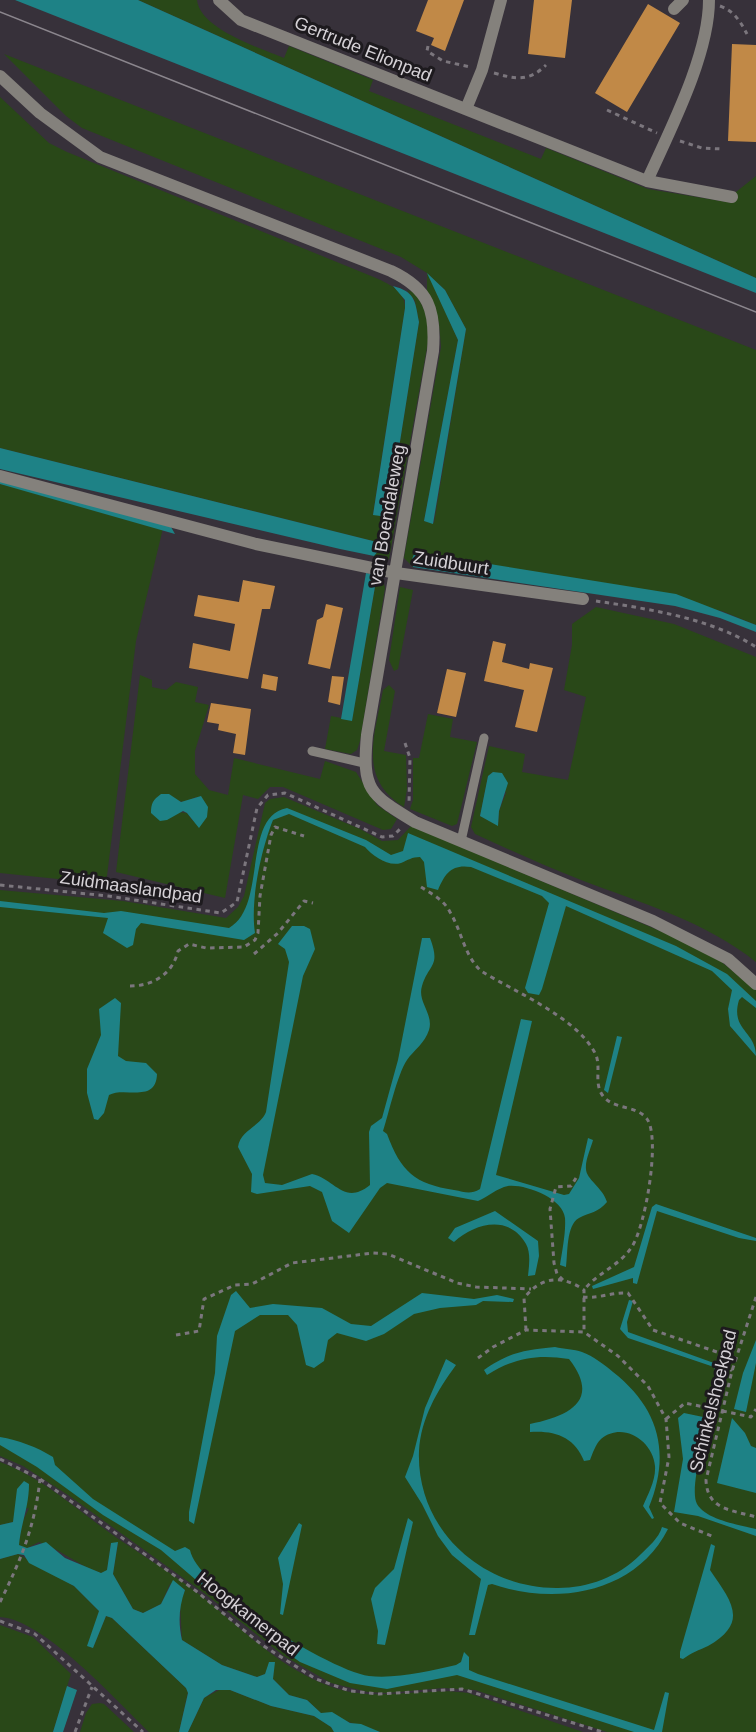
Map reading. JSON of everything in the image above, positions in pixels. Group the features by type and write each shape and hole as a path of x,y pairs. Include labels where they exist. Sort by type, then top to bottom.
{"street":[{"name":"Gertrude Elionpad","path":"219,0 241,20 647,180 732,197"},
{"path":"466,109 482,70 501,0"},
{"path":"647,180 667,137 705,39 709,1"},
{"name":"van Boendaleweg","path":"0,76 40,113 100,156 391,271 410,280 422,291 433,318 434,351 367,735 364,763 370,788 380,800 405,816 653,921 728,959 756,984"},
{"name":"Zuidbuurt","path":"0,476 256,544 396,573 583,599"}],"lane":[{"path":"461,841 484,738"},
{"path":"312,751 364,763"}],"path":[{"path":"709,1 728,9 740,19 747,34"},
{"path":"583,599 672,616 707,626 756,647"},
{"path":"405,743 410,758 411,799 405,816"},
{"name":"Zuidmaaslandpad","path":"0,885 108,896 221,913 237,902 257,808 268,795 285,793 382,837 393,836 400,830 405,816"},
{"path":"130,986 138,986 164,976 175,964 178,951 189,944 226,948 244,947 255,940 271,835 275,827 282,827 304,836"},
{"path":"421,887 439,898 450,910 466,952 481,971 574,1027 597,1055 597,1083 602,1095 609,1101 637,1112 647,1119 651,1130 650,1193 632,1247 621,1259 592,1280 584,1290 584,1332"},
{"path":"254,954 278,933 304,901 313,903"},
{"path":"563,1280 557,1274 554,1263 550,1209 556,1187 571,1186 576,1178"},
{"path":"176,1335 199,1331 204,1299 235,1285 252,1284 292,1263 365,1253 388,1254 457,1283 476,1287 531,1289 549,1281 570,1280 584,1290"},
{"path":"526,1330 524,1298 531,1289"},
{"path":"583,1297 595,1298 628,1293 653,1330 717,1352 732,1371"},
{"name":"Schinkelshoekpad","path":"756,1297 732,1371 706,1480 706,1493 713,1503 756,1517"},
{"path":"478,1358 493,1347 526,1330 584,1332 618,1356 648,1386 666,1419 669,1457 660,1503 680,1522 714,1537"},
{"path":"666,1419 685,1403 751,1418 756,1409"},
{"name":"Hoogkamerpad","path":"0,1459 40,1479 196,1591 262,1645 316,1679 350,1691 379,1694 462,1689 603,1732"},
{"path":"0,1602 26,1545 36,1513 40,1479"},
{"path":"0,1621 34,1634 142,1732"},
{"path":"75,1732 92,1687"}],"green space":[{"path":"138,0 197,0 208,20 247,43 284,58 289,46 373,80 369,91 541,159 546,148 648,189 733,203 736,192 756,176 756,278"},
{"path":"4,54 756,350 756,625 722,611 412,559 413,567 404,558 441,347 439,323 427,290 427,273 401,257 82,128 66,116","holes":["429,275 445,290 466,329 434,523 424,521 458,340"]},
{"path":"0,97 49,143 67,152 376,278 400,293 405,308 373,514 388,517 419,322 415,301 407,290 416,293 428,318 428,342 389,559 385,561 375,559 374,556 379,550 377,542 0,448"},
{"path":"0,484 164,524 136,641 106,884 0,873"},
{"path":"377,575 382,577 385,588 360,741 357,750 351,754 325,749 331,716 352,720"},
{"path":"400,587 413,590 398,669 394,671 389,660"},
{"path":"596,607 674,624 756,657 756,962 716,935 694,924 528,858 475,834 471,827 489,746 525,754 522,772 568,780 586,697 564,690 572,645 572,624","holes":["493,772 506,793 499,811 498,825 480,816 488,776"]},
{"path":"140,675 152,680 152,687 166,690 176,682 198,687 195,702 209,705 195,751 195,774 209,790 228,795 234,758 320,779 325,761 356,772 377,805 397,819 391,829 383,830 283,787 270,787 258,799 243,795 225,898 116,872","holes":["196,797 193,821 187,813 177,812 177,801 185,802"]},
{"path":"389,685 395,691 384,751 406,755 407,789 404,807 389,795 380,783 373,754 376,723 383,690"},
{"path":"428,714 453,719 450,737 477,742 457,824 452,826 410,809 413,800 413,758 419,758"},
{"path":"284,797 360,829 382,841 398,840 411,826 679,939 719,960 756,990 756,1732 607,1732 475,1690 443,1688 387,1693 368,1692 331,1683 284,1656 204,1593 68,1495 23,1466 0,1456 0,890 123,901 226,918 238,907 244,896 265,803 270,799"},
{"path":"0,1462 30,1476 57,1494 193,1589 278,1659 311,1678 329,1686 364,1694 433,1691 468,1693 583,1732 380,1732 321,1713 307,1700 289,1695 273,1679 274,1662 265,1674 257,1677 222,1665 182,1640 180,1603 185,1590 170,1584 161,1604 143,1613 133,1609 113,1574 118,1543 111,1543 107,1571 101,1573 39,1542 27,1548 18,1545 23,1521 29,1508 15,1512 13,1522 0,1525"},
{"path":"18,1554 74,1586 99,1611 93,1648 106,1616 112,1618 186,1688 188,1692 179,1732 149,1732 58,1646 37,1631 17,1621 0,1617 0,1559"},
{"path":"0,1625 33,1637 71,1674 53,1732 0,1732"},
{"path":"221,1689 230,1690 271,1706 314,1716 331,1727 334,1732 188,1732 204,1698"},
{"path":"92,1704 104,1704 134,1732 80,1732 86,1713"}],"water":[{"path":"15,0 138,0 756,278 756,293"},
{"path":"427,273 445,290 466,329 433,524 424,521 458,340"},
{"path":"393,286 406,291 413,298 419,322 388,517 373,515 405,308 405,300"},
{"path":"0,448 377,542 379,550 374,556 340,549 0,469"},
{"path":"0,480 171,527 175,534 0,484"},
{"path":"415,552 676,594 756,625 756,632 720,618 675,606 413,567 412,559"},
{"path":"366,573 377,575 352,721 341,719"},
{"path":"493,772 502,773 508,783 499,811 498,826 480,816 488,776"},
{"path":"161,794 169,794 181,802 201,796 208,807 207,817 199,828 183,811 167,820 160,821 151,813 151,810 153,802"},
{"path":"287,808 366,840 391,855 403,851 408,833 676,946 727,974 756,1001 756,1008 742,997 737,1010 740,1024 752,1041 756,1056 730,1026 728,1009 732,990 712,971 566,906 542,989 539,995 528,993 525,988 549,903 542,896 464,866 450,871 438,890 427,887 424,862 420,857 396,864 386,862 365,847 289,814 273,820 261,860 255,891 255,933 244,940 141,923 136,929 133,945 127,948 103,933 108,918 0,907 0,901 104,913 121,911 229,928 241,917 248,901 264,827 273,815"},
{"path":"292,926 304,926 310,929 315,949 303,976 263,1175 265,1183 282,1185 312,1174 346,1192 361,1191 370,1185 369,1132 371,1126 382,1118 398,1060 422,938 430,938 434,960 421,992 429,1019 429,1030 425,1039 403,1067 383,1131 387,1134 404,1167 419,1180 464,1192 480,1189 521,1019 532,1021 496,1175 564,1195 569,1194 579,1178 588,1138 593,1140 586,1169 607,1202 604,1206 575,1222 570,1233 566,1267 560,1265 565,1230 563,1211 551,1199 524,1187 504,1187 478,1201 387,1183 380,1188 349,1233 332,1221 322,1192 310,1186 257,1194 251,1192 252,1174 238,1147 242,1136 266,1112 289,962 285,949 278,944"},
{"path":"115,998 121,1003 118,1056 126,1061 146,1063 157,1074 151,1089 109,1095 104,1113 98,1120 94,1119 87,1093 87,1069 101,1035 99,1009"},
{"path":"617,1036 622,1037 608,1093 604,1090"},
{"path":"656,1204 756,1238 756,1241 739,1238 657,1211 637,1284 633,1283 633,1278 593,1289 592,1286 634,1267 652,1207"},
{"path":"495,1211 538,1241 539,1256 535,1275 528,1276 528,1248 511,1228 501,1225 482,1226 462,1235 454,1242 448,1238 455,1228"},
{"path":"236,1291 250,1308 273,1304 322,1308 351,1324 371,1326 422,1293 474,1299 497,1295 514,1299 513,1302 483,1301 476,1305 440,1308 414,1314 384,1334 366,1341 337,1333 328,1340 324,1361 314,1368 306,1365 297,1325 288,1315 260,1315 235,1331 194,1524 189,1521 189,1512 215,1373 217,1336 231,1295"},
{"path":"629,1300 633,1301 627,1322 628,1332 725,1367 716,1403 710,1401 716,1374 714,1367 628,1338 620,1329"},
{"path":"756,1340 756,1363 746,1412 734,1409 743,1373"},
{"path":"555,1347 582,1352 603,1364 629,1386 650,1416 659,1450 656,1487 649,1507 654,1518 652,1519 643,1506 651,1487 655,1466 649,1449 636,1436 618,1432 610,1434 599,1441 590,1460 584,1461 575,1446 563,1437 547,1432 530,1432 530,1424 568,1411 581,1395 582,1385 578,1373 569,1359 536,1357 516,1361 487,1375 484,1370 501,1359 518,1353"},
{"path":"446,1359 456,1365 431,1405 423,1427 419,1451 421,1480 429,1506 442,1529 459,1550 480,1566 504,1578 530,1586 558,1588 580,1586 612,1575 640,1555 656,1539 662,1527 668,1529 654,1551 635,1568 614,1581 591,1589 541,1594 488,1585 475,1635 469,1635 481,1579 452,1555 438,1536 405,1477 413,1456 425,1408"},
{"path":"684,1413 708,1418 696,1475 697,1504 701,1510 715,1518 756,1529 756,1536 698,1516 674,1512 683,1459 678,1418"},
{"path":"732,1418 745,1433 751,1446 756,1448 756,1493 717,1483"},
{"path":"0,1437 27,1444 53,1457 55,1465 93,1499 175,1551 185,1547 190,1550 198,1566 215,1585 239,1605 297,1644 350,1671 380,1677 413,1674 456,1665 461,1662 464,1652 469,1657 469,1670 478,1674 654,1730 665,1692 669,1693 662,1732 634,1732 457,1675 387,1689 350,1683 300,1662 251,1627 161,1550 103,1515 37,1467 0,1445"},
{"path":"24,1481 29,1484 29,1492 19,1545 27,1548 46,1542 65,1558 101,1573 107,1570 111,1543 118,1542 113,1574 133,1609 143,1613 161,1604 173,1580 185,1590 180,1615 182,1640 222,1665 257,1677 265,1674 269,1662 275,1662 273,1679 289,1695 307,1700 321,1713 332,1712 350,1723 361,1724 380,1732 334,1732 331,1727 314,1716 271,1706 230,1690 216,1690 204,1698 188,1732 179,1732 188,1693 186,1688 112,1618 106,1616 93,1648 87,1646 99,1611 74,1586 29,1563 24,1555 18,1554 0,1559 0,1525 13,1522 17,1489"},
{"path":"408,1518 413,1522 385,1645 377,1644 378,1631 371,1599 375,1588 394,1569"},
{"path":"299,1523 302,1525 283,1615 280,1614 283,1584 278,1558"},
{"path":"711,1544 715,1546 710,1570 730,1601 733,1620 721,1637 683,1659 680,1658 680,1652"},
{"path":"67,1686 77,1690 63,1732 53,1732"}],"building":[{"path":"428,0 464,0 445,51 431,45 434,38 416,31"},
{"path":"534,0 572,0 565,58 528,54"},
{"path":"648,4 680,23 627,112 595,93"},
{"path":"732,44 756,45 756,142 728,141"},
{"path":"243,580 275,586 270,609 262,609 248,679 189,668 193,643 230,651 235,624 194,616 198,595 239,602"},
{"path":"326,604 343,608 330,669 308,664 317,620 323,617"},
{"path":"493,641 506,644 502,662 529,669 530,663 553,668 537,732 515,727 524,690 484,681"},
{"path":"447,669 466,673 456,717 437,713"},
{"path":"263,674 278,677 276,691 261,688"},
{"path":"332,676 344,677 340,705 328,702"},
{"path":"211,703 251,709 245,755 233,753 236,734 218,730 219,724 207,722"}],"tram line":[{"path":"0,12 756,312"}]}
